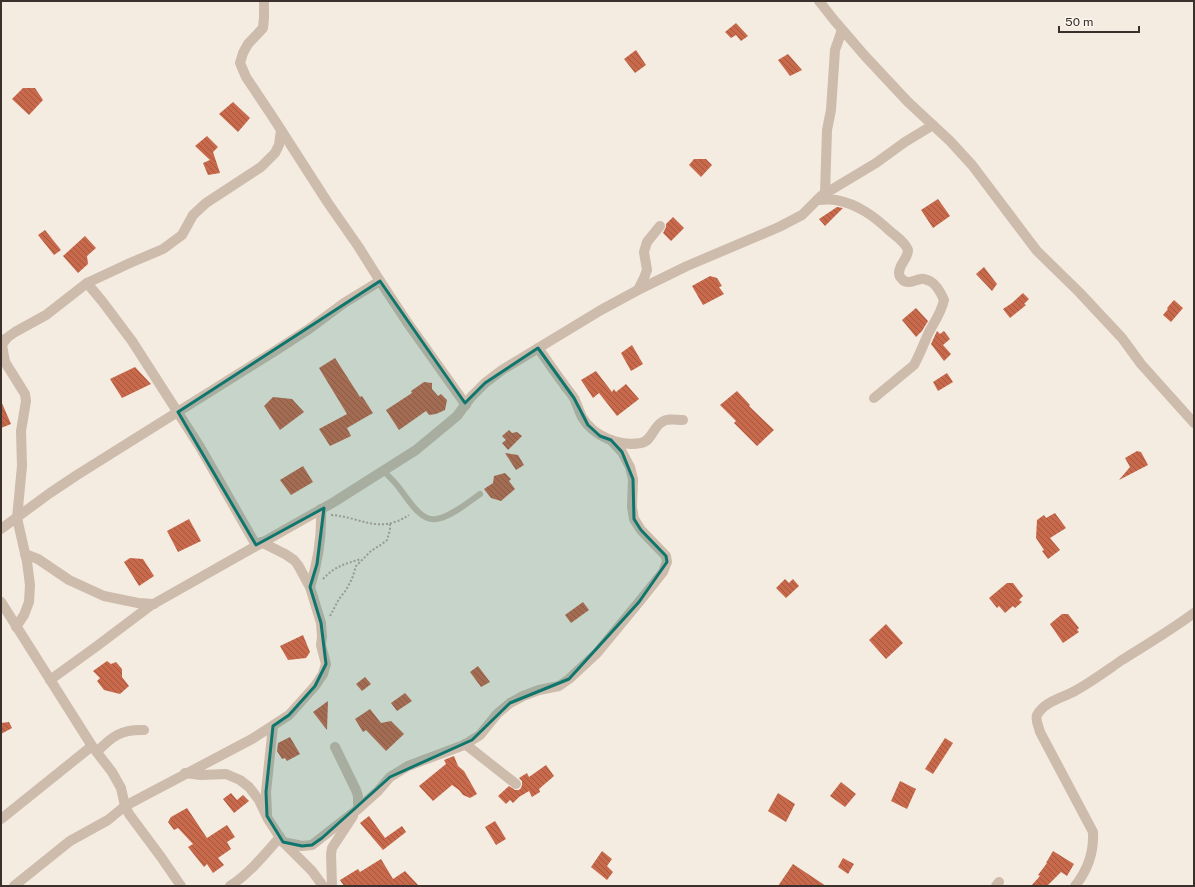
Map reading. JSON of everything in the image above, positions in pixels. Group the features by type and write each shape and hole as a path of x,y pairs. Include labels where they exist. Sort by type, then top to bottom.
{"street":[{"path":"264,1 263,28 248,44 243,52 240,63 246,77 407,322 466,405"},
{"path":"819,1 842,30 908,102 950,141 972,165 1037,251 1080,292 1122,338 1142,364 1194,423"},
{"path":"821,197 827,130 831,110 835,50 842,30"},
{"path":"50,680 154,604 259,544 322,512 383,470 416,450 457,416 471,397 485,382 502,370 601,310 638,290 687,266 779,227 802,215 821,197 933,125"},
{"path":"16,626 24,615 29,602 30,585 27,562 17,518 22,466 21,431 26,401 25,394 5,362 1,341 46,315 87,283 163,249 182,236 193,215 206,203 261,167 275,153 279,145 282,130"},
{"path":"821,197 849,204 863,210 881,222 902,241 908,250 907,256 899,270 899,274 902,279 905,282 922,278 931,281 938,288 944,300 942,311 930,330 914,365 874,398"},
{"path":"638,290 647,270 644,252 646,242 660,226"},
{"path":"1,529 77,475 309,329 344,303 380,281"},
{"path":"14,886 70,841 108,820 125,806 252,739 289,715 315,686 323,674 326,664 321,645 321,623 310,586 298,565 294,560 285,554 259,544 178,412 132,341 87,283"},
{"path":"538,348 574,398 582,417 600,436 620,443 643,443 662,422 671,419 683,420"},
{"path":"282,840 302,846 312,845 357,810 378,791 390,777 408,766 465,744 480,735 497,714 510,703 523,696 539,690 559,686 569,679 602,647 640,602 663,572 667,562 666,556 641,530 634,519 632,508 633,479 630,467 622,452 611,440"},
{"path":"310,586 317,564 322,512"},
{"path":"25,554 38,559 69,580 104,596 138,603 154,604"},
{"path":"1,602 95,749 112,772 122,792 125,806 134,822 162,857 181,886"},
{"path":"1075,886 1088,866 1094,839 1093,832 1049,746 1040,732 1036,720 1037,715 1051,702 1079,689 1150,644 1194,613"},
{"path":"267,816 266,792 273,726"},
{"path":"1,819 116,735 126,731 144,730"},
{"path":"465,744 516,784"},
{"path":"332,886 332,848 357,810 358,801 356,790 335,747"},
{"path":"185,773 200,775 226,774 240,780 249,787 259,800 282,840 312,871 323,886"},
{"path":"230,886 244,876 282,840"}],"lane":[{"path":"383,470 395,482 416,510 425,518 437,519 447,515 480,494"}],"path":[{"path":"322,512 372,524 385,525 399,521 416,510"},
{"path":"329,617 352,579 356,566 362,559 387,540 390,530 390,523"},
{"path":"310,586 319,584 331,571 341,565 362,559"}],"highlighted area":[{"path":"380,281 465,403 485,383 538,348 574,398 588,425 600,436 611,440 622,452 633,479 634,519 641,530 666,556 667,562 639,602 569,679 510,703 472,740 390,777 322,838 312,845 302,846 283,842 267,816 266,792 273,726 289,715 315,686 326,664 321,623 310,587 317,564 324,508 256,545 178,412"}],"building":[{"path":"736,23 748,36 741,41 736,35 731,38 725,32"},
{"path":"636,50 646,65 635,73 624,59"},
{"path":"788,54 802,70 790,76 778,60"},
{"path":"23,88 35,88 43,100 29,115 12,99"},
{"path":"233,102 250,118 238,132 219,114"},
{"path":"207,136 218,147 213,152 220,173 208,175 203,163 210,160 195,146"},
{"path":"694,159 706,159 712,165 701,177 689,165"},
{"path":"938,199 950,216 933,228 921,210"},
{"path":"837,207 843,208 825,226 819,219"},
{"path":"673,217 684,228 671,241 663,233 666,224"},
{"path":"45,230 61,250 54,255 38,235"},
{"path":"85,236 96,248 87,256 88,264 78,273 63,256"},
{"path":"984,267 997,284 992,291 976,274"},
{"path":"710,276 717,278 722,286 719,287 724,294 703,305 692,286"},
{"path":"1023,293 1029,299 1024,304 1026,305 1010,318 1003,309"},
{"path":"1174,300 1183,308 1171,322 1163,315"},
{"path":"916,308 928,321 916,337 902,320"},
{"path":"937,331 940,334 944,331 950,339 943,345 951,354 944,361 931,344"},
{"path":"632,345 643,364 631,371 621,353"},
{"path":"335,358 360,397 362,396 373,413 347,428 351,436 330,446 319,429 347,414 319,368"},
{"path":"135,367 151,384 122,398 110,379"},
{"path":"596,371 612,392 614,389 616,392 626,384 639,399 617,416 599,393 593,398 581,380"},
{"path":"947,373 953,382 938,391 933,382"},
{"path":"424,382 432,383 432,389 438,396 441,394 447,400 445,410 429,415 426,411 399,430 386,410 412,393 411,391"},
{"path":"737,391 750,405 749,406 774,430 757,446 734,423 736,421 720,405"},
{"path":"273,397 292,399 304,412 280,430 264,406"},
{"path":"1,401 11,424 1,428"},
{"path":"509,430 512,433 517,432 522,436 508,450 502,443 506,440 502,436"},
{"path":"1137,451 1141,452 1148,465 1119,480 1130,467 1125,458"},
{"path":"505,453 518,455 524,465 516,470"},
{"path":"303,466 313,482 291,495 280,480"},
{"path":"505,473 511,479 509,481 515,489 501,501 491,498 484,489 493,483 494,476"},
{"path":"1055,513 1066,528 1050,538 1060,550 1048,559 1042,551 1044,550 1036,538 1037,520 1044,515 1046,518"},
{"path":"189,519 201,541 178,552 167,531"},
{"path":"130,558 143,559 154,576 139,586 124,562"},
{"path":"785,579 789,583 793,579 799,586 786,598 776,588"},
{"path":"1007,583 1013,583 1023,596 1019,600 1022,602 1015,608 1013,606 1005,613 999,606 997,608 989,598"},
{"path":"583,602 589,610 571,623 565,615"},
{"path":"1062,614 1068,614 1079,628 1077,630 1079,632 1063,643 1050,624"},
{"path":"886,624 903,643 886,659 869,640"},
{"path":"303,635 310,652 306,658 288,660 280,646"},
{"path":"107,661 111,664 116,662 122,669 122,677 129,686 120,694 104,690 97,681 100,678 93,671"},
{"path":"478,666 490,682 481,687 470,672"},
{"path":"365,677 371,684 362,691 356,684"},
{"path":"405,693 412,701 397,711 391,703"},
{"path":"328,701 327,730 313,712"},
{"path":"370,709 381,723 391,721 404,734 386,751 366,730 363,732 355,719"},
{"path":"9,722 12,728 1,734 1,723"},
{"path":"290,737 300,754 287,761 285,758 282,759 277,751 278,743"},
{"path":"945,738 953,743 933,774 925,769"},
{"path":"454,756 458,766 464,771 477,794 470,798 463,795 452,785 433,801 419,786 446,764 444,760"},
{"path":"546,765 554,776 539,789 540,792 532,797 529,791 513,803 510,800 506,804 498,796 509,786 515,790 519,790 522,785 522,781 519,778 527,773 529,777"},
{"path":"900,781 916,789 907,809 891,801"},
{"path":"841,782 856,794 845,807 830,796"},
{"path":"231,793 237,800 243,795 249,801 234,813 223,799"},
{"path":"778,793 795,804 786,822 768,811"},
{"path":"187,808 207,838 227,825 235,837 227,842 231,849 218,858 224,865 213,873 207,864 204,867 188,847 193,844 178,828 174,830 168,822 171,817"},
{"path":"369,816 385,838 402,826 406,832 383,850 360,823"},
{"path":"495,821 506,839 496,845 485,827"},
{"path":"602,851 612,859 607,866 613,872 607,880 591,867"},
{"path":"1053,851 1074,864 1067,876 1061,872 1047,886 1031,886 1040,876 1038,875 1047,863"},
{"path":"843,858 854,864 848,874 838,867"},
{"path":"381,859 393,879 405,871 419,886 344,886 340,880 358,869 360,872"},
{"path":"793,864 826,886 778,886"}]}
